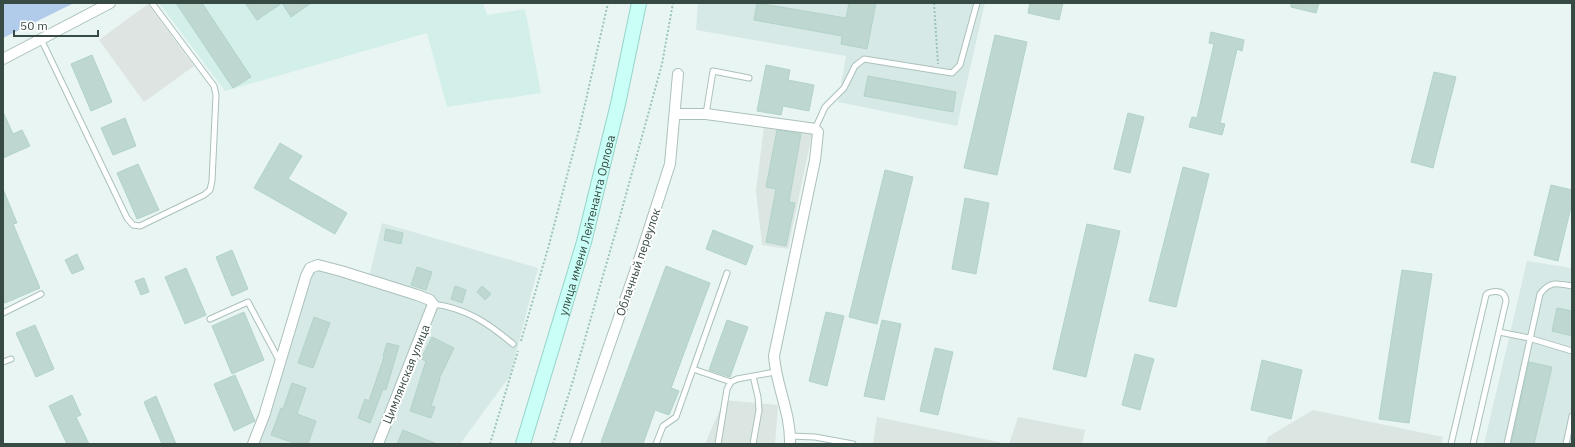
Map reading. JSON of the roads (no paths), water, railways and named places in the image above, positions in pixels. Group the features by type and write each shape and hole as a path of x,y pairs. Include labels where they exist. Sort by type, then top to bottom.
{"main road":[{"name":"улица имени Лейтенанта Орлова","path":"523,444 584,242 618,104 639,3"}],"street":[{"path":"3,59 110,3"},
{"name":"Облачный переулок","path":"575,444 639,260 670,164 678,74"},
{"path":"675,114 706,114 815,129 818,132 818,143 774,356 775,372 786,405 790,440"},
{"path":"253,444 264,416 308,270 313,266 318,265 341,271 417,295 430,300 434,304"},
{"name":"Цимлянская улица","path":"378,444 434,304"}],"lane":[{"path":"41,39 127,218 133,225 140,226 204,195 210,190 212,181 216,95 214,86 152,3"},
{"path":"815,129 825,107 844,88 855,66 864,59 952,73 960,65 977,3"},
{"path":"706,114 713,71 749,78"},
{"path":"656,444 663,426 676,417 727,273"},
{"path":"1507,444 1540,294 1547,286 1553,284 1572,286"},
{"path":"1451,444 1486,296 1488,292 1494,291 1502,293 1505,296 1506,301 1473,444"},
{"path":"3,313 41,294"},
{"path":"210,319 248,302 280,360"},
{"path":"434,304 447,306 467,313 491,325 513,344"},
{"path":"1499,332 1530,338 1572,350"},
{"path":"3,362 11,359"},
{"path":"693,369 731,382"},
{"path":"718,444 727,389 731,382 737,379 775,372"},
{"path":"753,376 758,397 759,410 753,444"},
{"path":"1566,444 1572,416"},
{"path":"790,440 815,437 853,444"}]}
